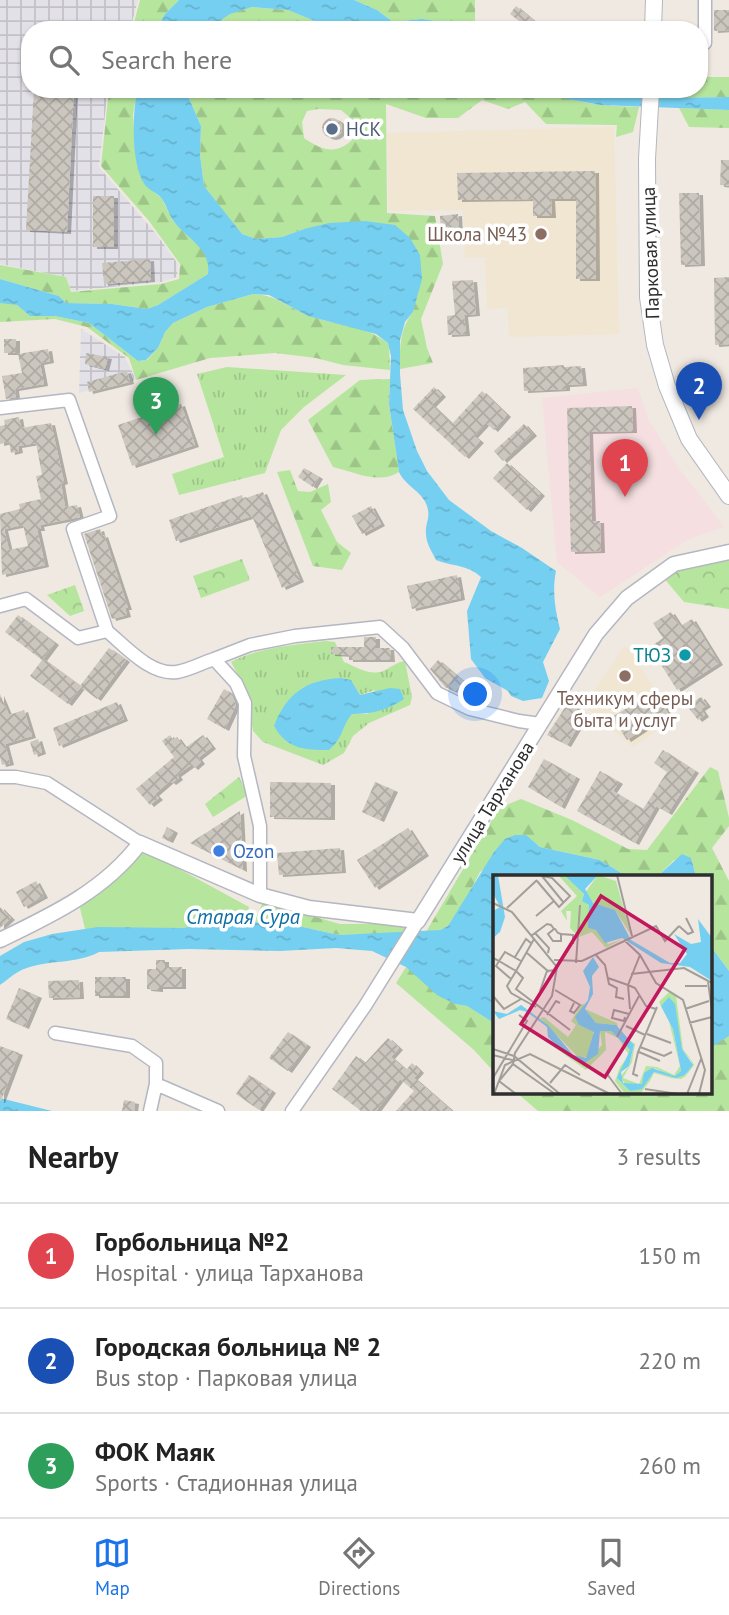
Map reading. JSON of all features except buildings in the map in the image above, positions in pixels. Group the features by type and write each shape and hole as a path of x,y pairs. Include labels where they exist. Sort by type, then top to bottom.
{"main road":[{"path":"653,21 654,0"},
{"name":"Парковая улица","path":"651,98 647,159 648,297 655,345 667,386 689,439 729,496"}],"street":[{"path":"705,0 705,21"},
{"path":"0,408 68,400 110,516 73,529 107,631 160,671 176,672 250,645 295,636 380,626 403,648 436,693 470,709 540,724"},
{"name":"улица Тарханова","path":"292,1111 391,965 596,634 627,598 674,564 729,552"},
{"path":"0,606 26,599 78,638 107,631"},
{"path":"214,659 236,683 245,703 244,756 260,826 260,895"},
{"path":"0,777 47,783 140,843 260,895 310,908 418,921"},
{"path":"0,940 76,902 128,859 140,843"},
{"path":"55,1033 132,1046 156,1063 156,1084 150,1111"},
{"path":"156,1084 218,1111"}],"shaded area":[{"path":"0,0 138,0 132,21 21,21 21,98 107,98 99,167 178,264 177,277 161,282 71,291 66,277 0,264"},
{"name":"Школа №43","path":"614,127 619,334 509,337 508,308 487,309 485,257 465,258 463,210 389,211 387,133"},
{"path":"81,329 125,357 136,380 79,393"},
{"path":"638,388 648,419 677,466 724,527 687,540 600,597 557,562 542,398"},
{"name":"Техникум сферы быта и услуг","path":"625,645 675,718 633,747 584,706"}],"green space":[{"path":"140,0 179,0 161,21 134,21"},
{"path":"354,0 475,0 475,21 392,21 377,10"},
{"path":"252,7 288,10 315,21 219,21 230,13"},
{"path":"708,77 729,77 729,97 708,97"},
{"path":"108,98 136,98 133,115 135,141 138,165 145,184 162,199 173,221 205,252 209,264 208,274 147,309 112,304 66,303 59,296 0,279 0,265 66,277 71,292 161,284 179,279 180,264 149,221 101,166"},
{"path":"189,98 569,98 604,105 639,107 633,132 616,137 617,125 546,124 525,102 508,109 482,100 458,118 426,118 386,104 387,213 435,216 443,264 421,319 433,363 400,369 403,332 413,312 304,229 282,237 256,239 242,234 204,186 200,155 201,126","holes":["341,110 354,121 355,137 343,147 324,149 304,138 302,122 307,111"]},
{"path":"679,108 729,110 729,128 689,127"},
{"path":"253,294 275,299 308,315 379,337 389,344 390,370 275,353 210,358 136,380 129,358 87,327 55,319 0,322 2,302 17,305 30,316 55,316 89,323 138,361 147,360 158,348 165,332 173,323 207,307"},
{"path":"227,367 346,375 304,407 281,430 265,473 179,495 172,474 224,457 197,374"},
{"path":"390,379 389,404 399,472 392,476 375,477 333,467 308,420 360,380"},
{"path":"290,470 298,491 310,492 328,484 331,502 321,510 337,542 351,553 342,570 313,566 277,472"},
{"path":"729,558 729,609 684,602 662,576 677,567"},
{"path":"242,559 250,580 201,598 193,576"},
{"path":"75,585 84,611 70,616 47,595"},
{"path":"335,642 344,662 368,672 383,671 405,661 412,697 410,705 369,723 353,736 344,753 323,765 263,742 253,731 250,697 231,662 265,650","holes":["351,680 360,695 375,690 368,714 352,714 346,721"]},
{"path":"710,767 718,771 729,826 712,848 729,881 729,971 712,948 712,875 696,875 691,858 674,860 659,875 624,875 600,860 540,847 526,836 480,872 448,926 426,932 499,808 521,799 572,820 628,849 647,850"},
{"path":"239,777 248,795 213,817 205,804"},
{"path":"148,852 249,907 245,922 182,928 85,929 80,908 121,868"},
{"path":"263,902 340,924 406,924 406,933 339,935 298,926 254,922"},
{"path":"406,967 455,1004 467,1006 493,1022 493,1071 474,1050 396,983"},
{"path":"729,1036 729,1111 538,1111 518,1094 712,1094 712,1046"}],"water":[{"path":"179,0 354,0 377,10 392,21 315,21 288,10 252,7 230,14 220,21 161,21"},
{"path":"422,19 436,21 403,21"},
{"path":"729,97 729,110 600,105 563,98"},
{"path":"136,98 189,98 201,126 200,155 204,186 242,234 256,239 282,237 329,223 365,221 395,225 410,238 420,255 422,279 413,312 405,322 400,340 403,410 427,471 449,500 491,531 556,571 554,586 560,629 543,662 549,681 542,698 523,701 511,696 508,691 485,678 471,659 467,611 481,577 465,568 436,560 427,541 428,514 425,501 399,472 389,404 391,356 388,343 376,334 308,316 269,295 253,294 207,307 173,323 165,332 158,348 146,360 138,361 89,323 55,316 30,316 17,305 0,303 0,279 59,296 66,303 112,304 147,309 208,274 203,251 175,223 162,199 145,185 140,176 135,152"},
{"path":"341,678 351,680 360,695 390,688 400,689 404,699 380,711 352,714 329,750 297,747 279,734 274,726 279,715 299,690 318,682"},
{"path":"526,835 540,847 600,860 624,875 493,875 493,1022 467,1006 455,1004 437,995 406,967 372,951 336,948 99,952 79,959 28,968 0,985 0,956 24,942 52,934 98,927 182,928 215,923 254,922 298,926 339,935 440,930 448,926 505,839"},
{"path":"682,854 691,858 696,875 659,875"},
{"path":"712,948 729,971 729,1036 712,1047"},
{"path":"0,1098 52,1111 0,1111"}],"place":[{"name":"НСК","path":"332,129"},
{"name":"Школа №43","path":"541,234"},
{"name":"Городская больница № 2","path":"699,420"},
{"name":"ФОК Маяк","path":"156,435"},
{"name":"Горбольница №2","path":"625,497"},
{"name":"ТЮЗ","path":"685,655"},
{"name":"Техникум сферы быта и услуг","path":"625,676"},
{"name":"Ozon","path":"219,851"}],"water label":[{"name":"Старая Сура","path":"243,917"}]}
